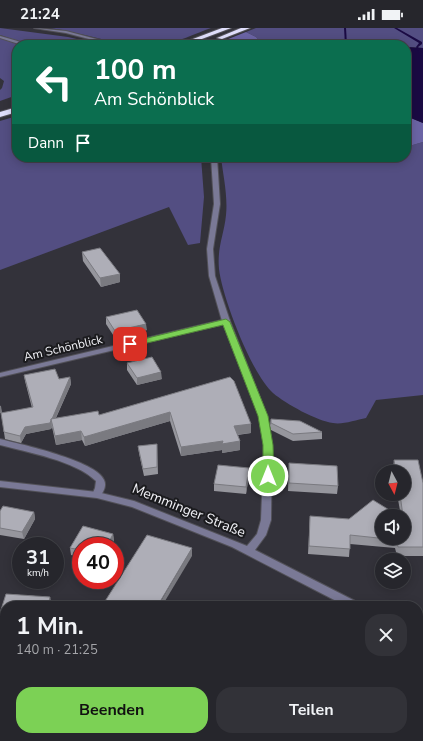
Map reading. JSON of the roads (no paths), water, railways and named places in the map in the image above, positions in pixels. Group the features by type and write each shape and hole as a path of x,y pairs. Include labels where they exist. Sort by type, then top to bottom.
{"highway":[{"path":"194,40 228,28"},
{"path":"215,40 247,28"},
{"path":"0,107 12,103"},
{"path":"0,115 12,111"}],"street":[{"path":"36,28 66,32 97,40"},
{"path":"0,37 12,41"},
{"path":"214,162 217,204 210,249 210,264 216,292 226,322 258,401 266,428 268,445 269,473 266,520 261,535 249,550"},
{"name":"Am Schönblick","path":"0,375 226,322"},
{"path":"0,442 49,455 90,472 100,480 101,484 97,495"},
{"name":"Memminger Straße","path":"0,484 97,495 123,500 152,510 249,550 345,601"}],"waterway":[{"path":"345,28 346,40"},
{"path":"395,28 421,43 417,47 423,56"}]}
